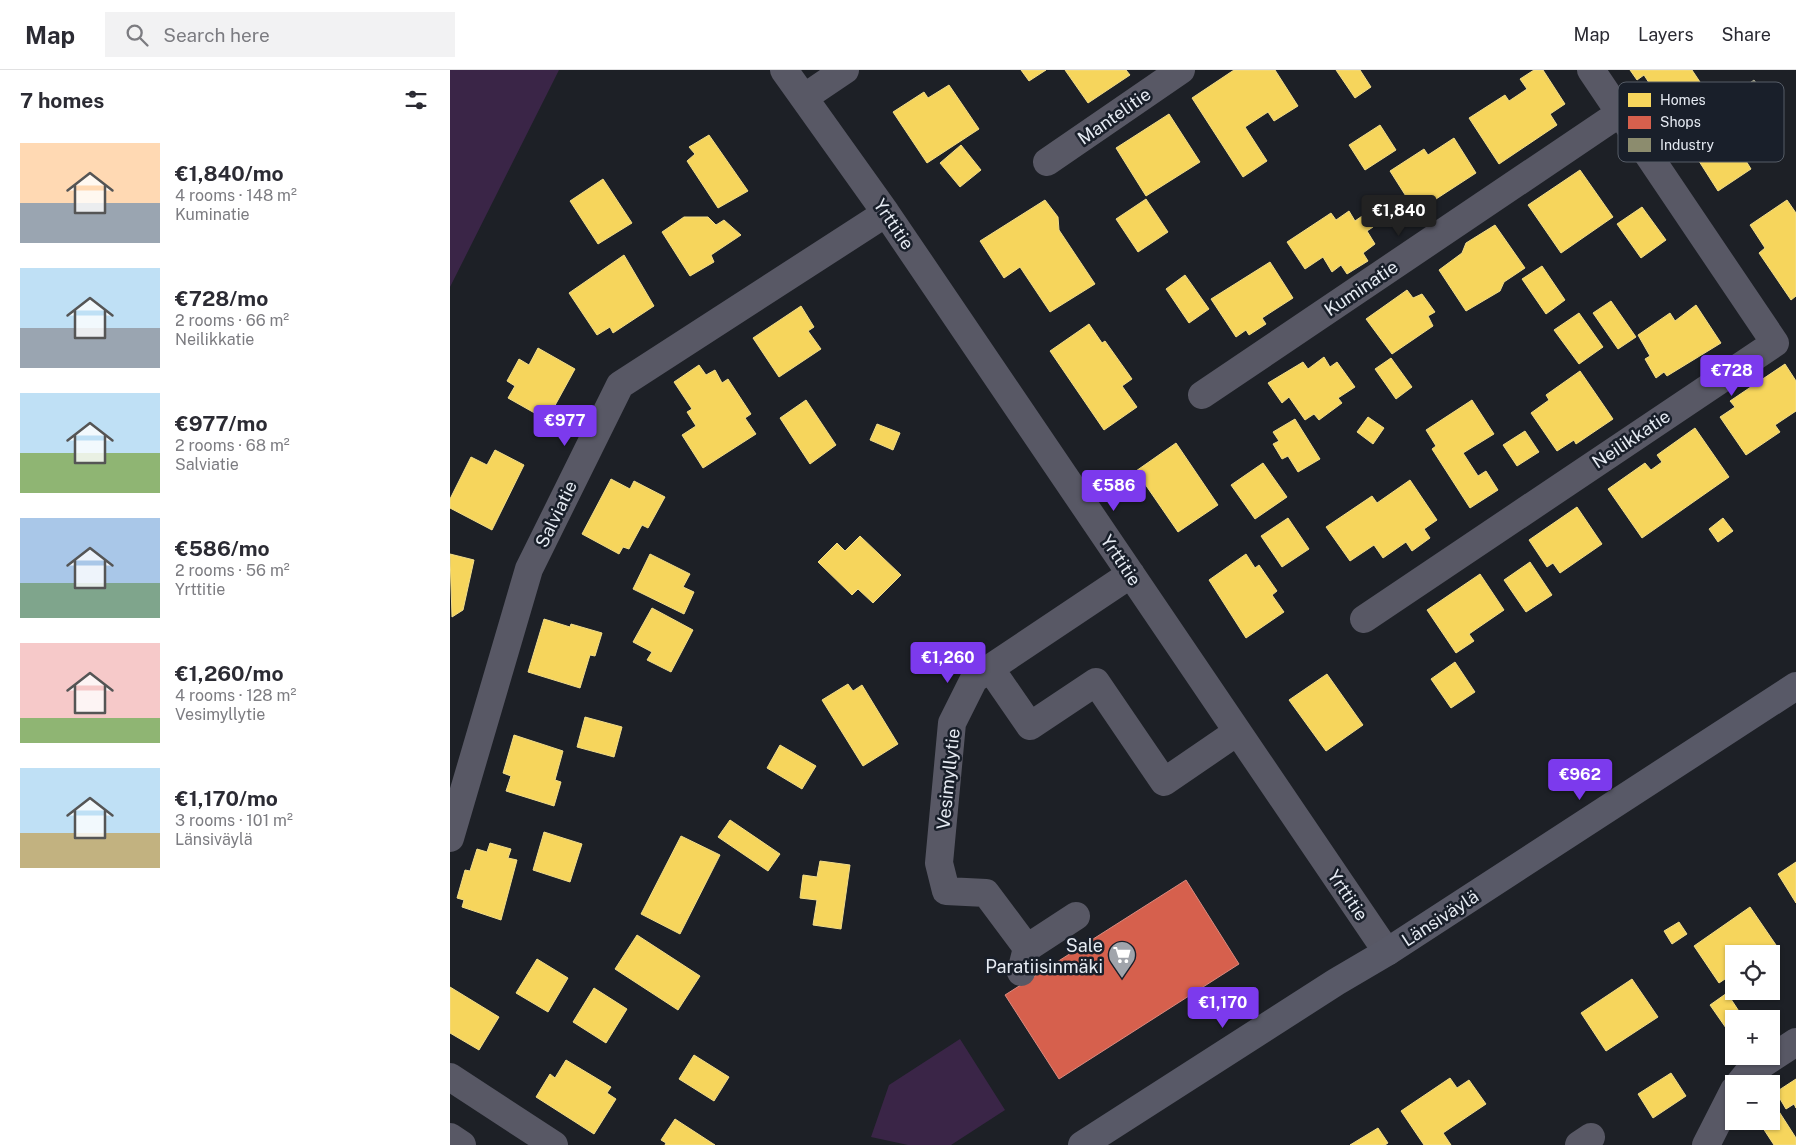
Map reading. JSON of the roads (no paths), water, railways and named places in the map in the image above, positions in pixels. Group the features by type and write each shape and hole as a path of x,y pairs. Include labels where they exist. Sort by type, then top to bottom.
{"main road":[{"name":"Länsiväylä","path":"1082,1145 1336,982 1387,952 1796,686"}],"street":[{"name":"Yrttitie","path":"784,70 886,213 1236,732 1387,952"},
{"path":"805,97 846,70"},
{"name":"Mantelitie","path":"1047,162 1180,70"},
{"name":"Neilikkatie","path":"1591,70 1618,110"},
{"name":"Kuminatie","path":"1202,395 1618,114"},
{"name":"Neilikkatie","path":"1364,619 1775,342 1653,162"},
{"name":"Salviatie","path":"450,838 529,568 620,385 886,213"},
{"name":"Vesimyllytie","path":"1076,916 1024,960 986,893 946,891 939,863 952,723 974,679 1131,574"},
{"path":"990,668 1030,726 1096,682 1164,782 1236,732"},
{"path":"1746,1075 1796,1042"},
{"path":"450,1077 554,1145"},
{"path":"1706,1145 1725,1108"},
{"path":"450,1137 462,1145"}],"place":[{"name":"Sale Paratiisinmäki","path":"1122,979"}]}
